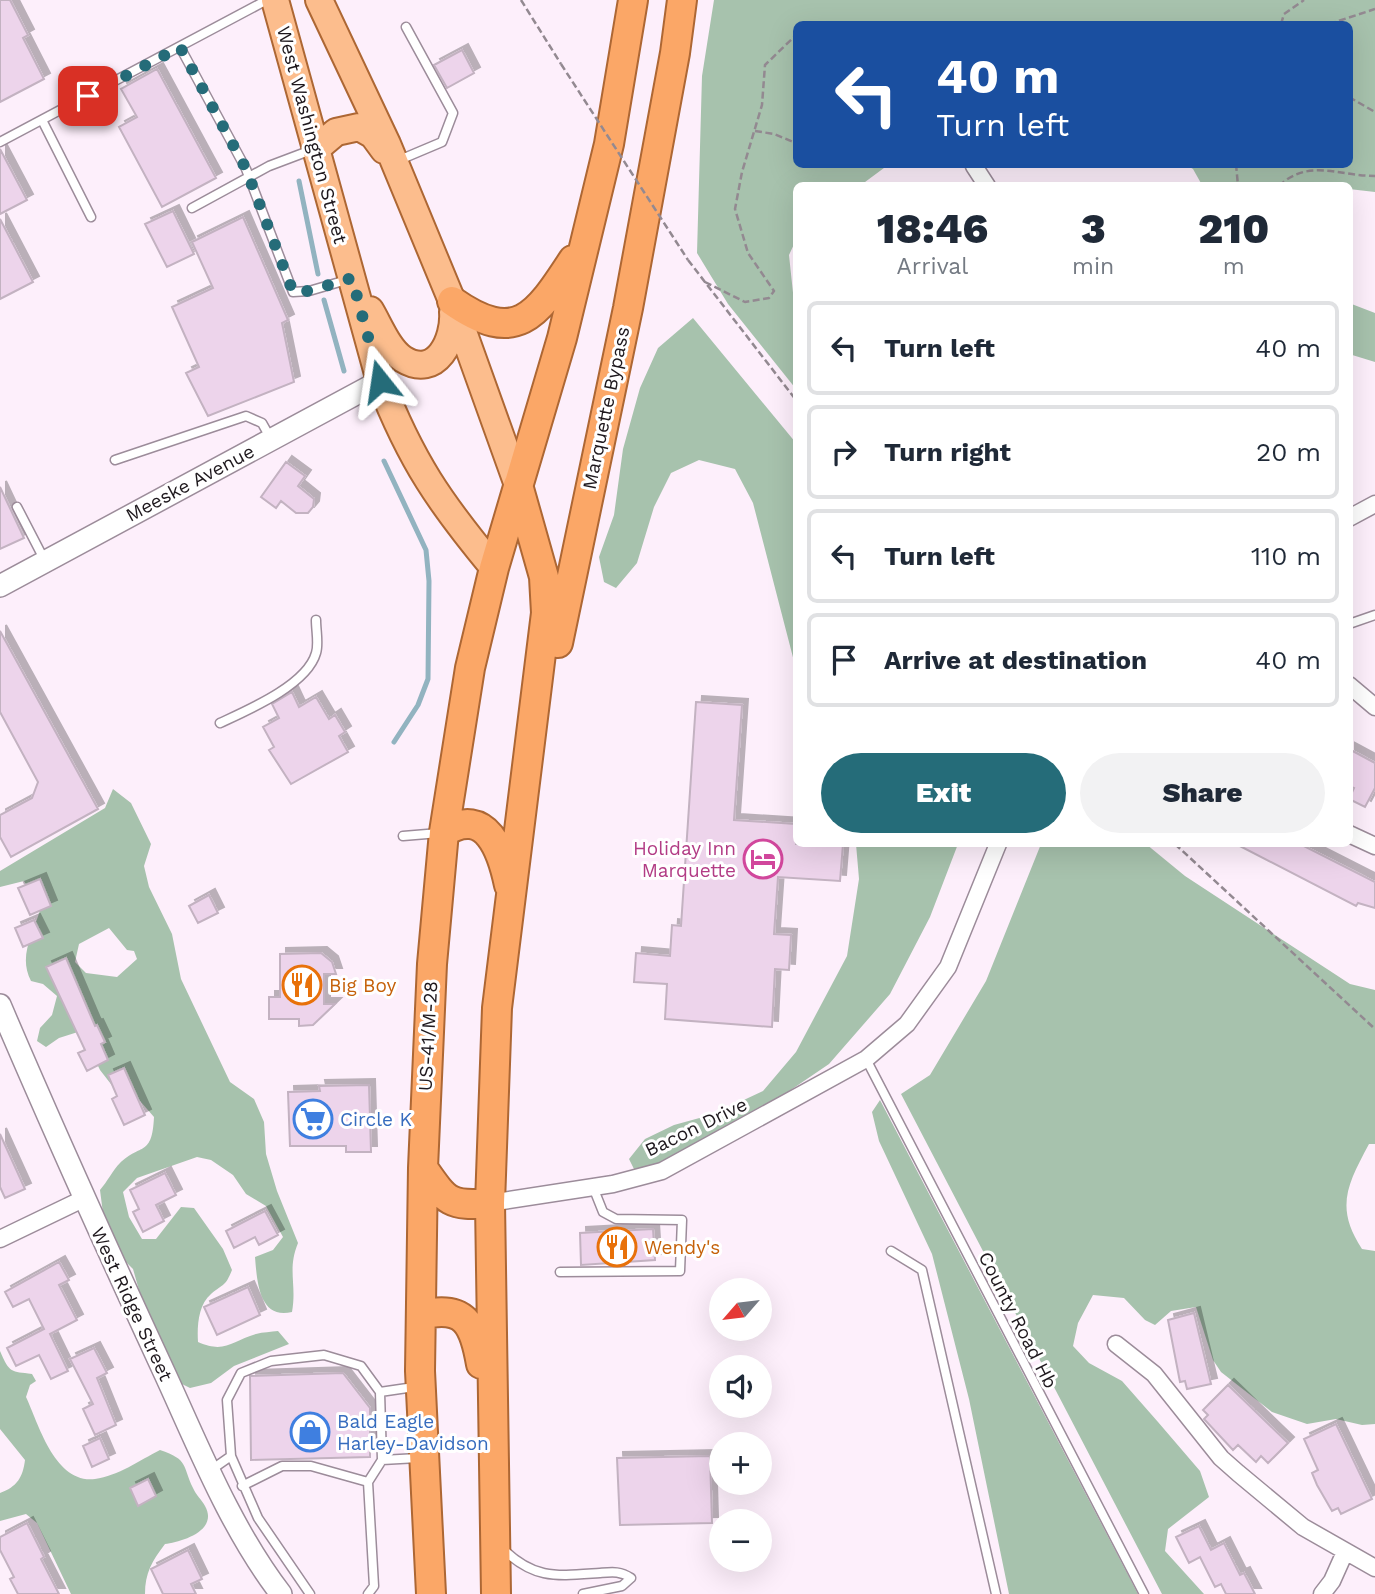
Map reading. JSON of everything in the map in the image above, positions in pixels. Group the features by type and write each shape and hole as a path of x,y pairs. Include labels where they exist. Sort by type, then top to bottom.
{"highway":[{"path":"494,568 562,338 609,144 632,0"},
{"name":"Marquette Bypass","path":"523,814 628,308 675,53 682,0"},
{"path":"452,301 492,324 523,318 552,291 584,243"},
{"path":"496,1594 491,1418 490,1203 497,1008 546,613 544,577 518,485"},
{"name":"US-41/M-28","path":"431,1594 421,1385 421,1315 423,1168 432,964 444,832 470,668 494,568"},
{"path":"444,832 455,825 465,824 485,831 499,850 511,898"},
{"path":"423,1168 447,1198 462,1206 490,1203"},
{"path":"421,1315 450,1310 469,1325 479,1354 491,1418"}],"main road":[{"name":"West Washington Street","path":"275,0 380,381 400,433 425,480 449,515 494,568"},
{"path":"319,0 394,162 452,301 518,485"},
{"path":"317,148 336,132 359,127 373,135 394,162"},
{"path":"352,278 394,351 410,362 437,358 451,343 454,331 452,301"}],"street":[{"name":"Meeske Avenue","path":"0,586 380,381"},
{"path":"1353,515 1375,504"},
{"path":"1353,688 1375,707"},
{"path":"1353,836 1375,846"},
{"name":"Bacon Drive","path":"490,1203 593,1187 662,1171 866,1059 907,1024 947,967 997,847"},
{"name":"West Ridge Street","path":"0,1005 83,1199 211,1471 249,1549 281,1594"},
{"path":"0,1239 83,1199"},
{"path":"1116,1344 1154,1374 1222,1458 1238,1473 1303,1527 1375,1568"},
{"path":"1322,1594 1332,1581 1345,1552"}],"lane":[{"path":"0,142 267,0"},
{"path":"394,162 442,142 453,113 406,27"},
{"path":"180,47 249,178 293,292 309,291 352,278"},
{"path":"42,120 91,217"},
{"path":"192,208 269,166 317,148"},
{"path":"115,460 246,416 262,423 271,439"},
{"path":"17,508 45,561"},
{"path":"1353,623 1375,615"},
{"path":"220,723 282,690 309,668 317,652 316,620"},
{"path":"403,836 444,832"},
{"name":"County Road Hb","path":"866,1059 1144,1594"},
{"path":"560,1272 680,1270 682,1220 616,1219 604,1212 593,1187"},
{"path":"891,1251 922,1270 996,1594"},
{"path":"310,1594 258,1518 242,1486 231,1456 227,1400 241,1373 271,1361 324,1355 361,1366 380,1392 382,1460 368,1482 374,1586 368,1594"},
{"path":"380,1392 421,1385"},
{"path":"211,1471 231,1456"},
{"path":"382,1460 424,1458"},
{"path":"242,1486 282,1466 311,1466 368,1482"},
{"path":"493,1539 519,1565 540,1574 562,1576 621,1572 631,1578 622,1586 583,1594"}],"path":[{"path":"521,0 688,260 793,396"},
{"path":"1282,21 1284,14 1304,0"},
{"path":"1338,21 1375,9"},
{"path":"705,282 745,302 769,298 774,291 748,253 735,209 742,172 762,105 765,65 793,38"},
{"path":"1353,99 1375,111"},
{"path":"755,131 774,134 793,142"},
{"path":"1283,182 1289,175 1307,168 1375,176"},
{"path":"1178,847 1375,1030"}],"green space":[{"path":"714,0 1375,0 1375,192 1353,189 1353,182 1200,182 1191,168 1353,168 1353,21 793,21 793,168 884,168 865,182 793,182 793,246 789,255 793,293 793,385 728,304 697,253 702,76"},
{"path":"1353,305 1375,313 1375,362 1353,355"},
{"path":"693,318 793,439 793,657 753,503 735,469 699,460 671,473 654,507 637,563 616,588 604,582 599,557 614,515 623,449 640,388 658,348"},
{"path":"113,789 131,803 151,844 144,866 149,887 172,934 181,979 230,1082 254,1099 264,1122 266,1154 277,1191 298,1243 293,1261 292,1312 281,1313 273,1310 262,1297 255,1257 273,1250 283,1237 266,1206 246,1194 233,1175 211,1160 197,1157 137,1178 123,1192 129,1217 142,1239 156,1239 181,1207 194,1208 223,1249 232,1270 226,1282 203,1304 198,1323 198,1342 222,1347 256,1334 278,1331 289,1344 234,1366 211,1383 190,1388 178,1382 145,1311 133,1269 118,1254 104,1221 100,1190 120,1163 148,1144 154,1117 140,1101 114,1088 100,1070 81,1031 59,1038 46,1047 37,1041 40,1028 52,1015 57,996 43,984 31,981 27,972 26,954 40,910 24,881 0,887 0,871 105,808","holes":["109,928 127,950 134,951 137,959 117,977 86,973 75,962 79,944"]},
{"path":"856,847 957,847 930,917 890,994 829,1064 736,1127 658,1167 634,1169 629,1159 645,1139 674,1125 714,1114 763,1091 796,1052 847,956 859,879"},
{"path":"1040,847 1150,847 1185,876 1350,984 1375,990 1375,1144 1369,1144 1355,1172 1347,1196 1347,1209 1349,1221 1362,1249 1375,1251 1375,1424 1362,1425 1336,1419 1307,1424 1272,1412 1221,1372 1213,1360 1196,1307 1171,1311 1155,1325 1145,1320 1124,1298 1093,1295 1078,1323 1073,1346 1089,1363 1122,1381 1200,1471 1209,1497 1168,1529 1165,1551 1204,1594 1162,1594 901,1094 930,1075 986,981"},
{"path":"880,1100 1138,1594 1009,1594 969,1399 932,1254 879,1141 872,1112"},
{"path":"0,1351 9,1368 32,1374 36,1381 30,1385 26,1397 50,1450 69,1472 81,1478 104,1477 160,1450 176,1457 183,1464 194,1491 205,1506 207,1522 196,1534 165,1544 150,1568 145,1594 71,1594 37,1523 26,1514 0,1521 0,1493 18,1481 25,1460 0,1429"}],"building":[{"path":"0,0 10,0 28,35 23,38 44,79 0,102"},
{"path":"462,50 474,73 447,88 434,65"},
{"path":"157,69 216,178 162,207 119,127 137,117 121,89"},
{"path":"0,149 27,200 0,214"},
{"path":"173,211 194,254 167,267 145,224"},
{"path":"243,217 288,320 282,323 294,382 208,416 186,373 199,367 172,307 213,288 192,242"},
{"path":"0,219 33,282 0,299"},
{"path":"286,462 305,476 298,486 314,499 313,507 308,513 296,513 281,501 276,508 261,497"},
{"path":"0,487 24,538 0,549"},
{"path":"0,631 98,809 11,857 0,837 0,815 32,798 38,782 0,712"},
{"path":"292,692 299,707 316,697 329,719 335,715 345,732 339,736 348,752 291,784 269,750 274,747 263,727 279,718 272,704"},
{"name":"Holiday Inn Marquette","path":"696,702 742,705 734,820 793,824 793,847 843,847 840,881 778,877 774,934 791,935 789,970 775,969 772,1027 665,1019 667,984 634,982 636,953 670,956 672,925 681,926"},
{"path":"1353,751 1375,763 1375,788 1365,807 1353,801"},
{"path":"1242,847 1306,847 1375,882 1375,908 1358,903 1356,906"},
{"path":"40,879 51,906 30,915 18,888"},
{"path":"209,895 218,913 198,923 189,906"},
{"path":"34,920 43,938 23,947 15,928"},
{"name":"Big Boy","path":"321,953 332,962 336,974 324,974 324,1004 335,1004 313,1025 299,1026 299,1019 269,1019 269,997 280,997 280,954"},
{"path":"66,958 95,1026 97,1025 105,1042 101,1044 108,1060 87,1071 78,1053 85,1050 46,967"},
{"path":"124,1068 145,1115 124,1125 112,1099 117,1096 108,1075"},
{"path":"369,1085 371,1152 346,1152 346,1146 290,1146 288,1092 320,1091 319,1086"},
{"path":"0,1134 25,1189 5,1198 0,1187"},
{"path":"165,1173 176,1195 156,1205 164,1221 143,1232 133,1212 139,1209 130,1190"},
{"path":"265,1211 278,1235 259,1245 255,1237 234,1248 226,1231"},
{"name":"Wendy's","path":"653,1229 655,1260 581,1265 580,1233"},
{"path":"59,1262 69,1280 59,1285 77,1320 50,1334 68,1371 51,1379 39,1355 16,1366 7,1348 44,1329 29,1299 13,1307 5,1292"},
{"path":"248,1287 260,1315 217,1335 204,1307"},
{"path":"1194,1313 1211,1384 1187,1389 1185,1381 1180,1382 1168,1320"},
{"path":"94,1348 107,1373 97,1378 116,1425 95,1435 83,1409 93,1404 70,1359"},
{"name":"Bald Eagle Harley-Davidson","path":"343,1373 370,1408 370,1457 251,1460 250,1376"},
{"path":"1228,1385 1288,1443 1268,1463 1261,1456 1256,1462 1238,1445 1233,1450 1204,1419 1208,1415 1203,1410"},
{"path":"1336,1424 1372,1499 1341,1514 1338,1508 1332,1511 1317,1485 1312,1473 1318,1470 1304,1439"},
{"path":"100,1438 109,1459 92,1467 83,1446"},
{"path":"709,1456 712,1509 709,1509 709,1523 620,1525 617,1458"},
{"path":"148,1479 156,1496 138,1506 130,1488"},
{"path":"27,1523 59,1594 18,1594 10,1579 14,1577 0,1550 0,1537"},
{"path":"1199,1526 1211,1550 1224,1543 1240,1575 1244,1573 1255,1594 1226,1594 1221,1584 1215,1587 1200,1557 1189,1563 1176,1537"},
{"path":"188,1550 202,1579 191,1584 196,1594 163,1594 151,1569"}],"waterway":[{"path":"299,181 318,274"},
{"path":"324,300 344,371"},
{"path":"384,461 426,550 429,581 428,679 418,705 394,742"}],"place":[{"name":"Holiday Inn Marquette","path":"763,859"},
{"name":"Big Boy","path":"302,985"},
{"name":"Circle K","path":"313,1119"},
{"name":"Wendy's","path":"617,1247"},
{"name":"Bald Eagle Harley-Davidson","path":"310,1432"}],"route":[{"path":"88,96 180,47 246,169 285,279 293,292 300,293 352,278 380,381"}]}
